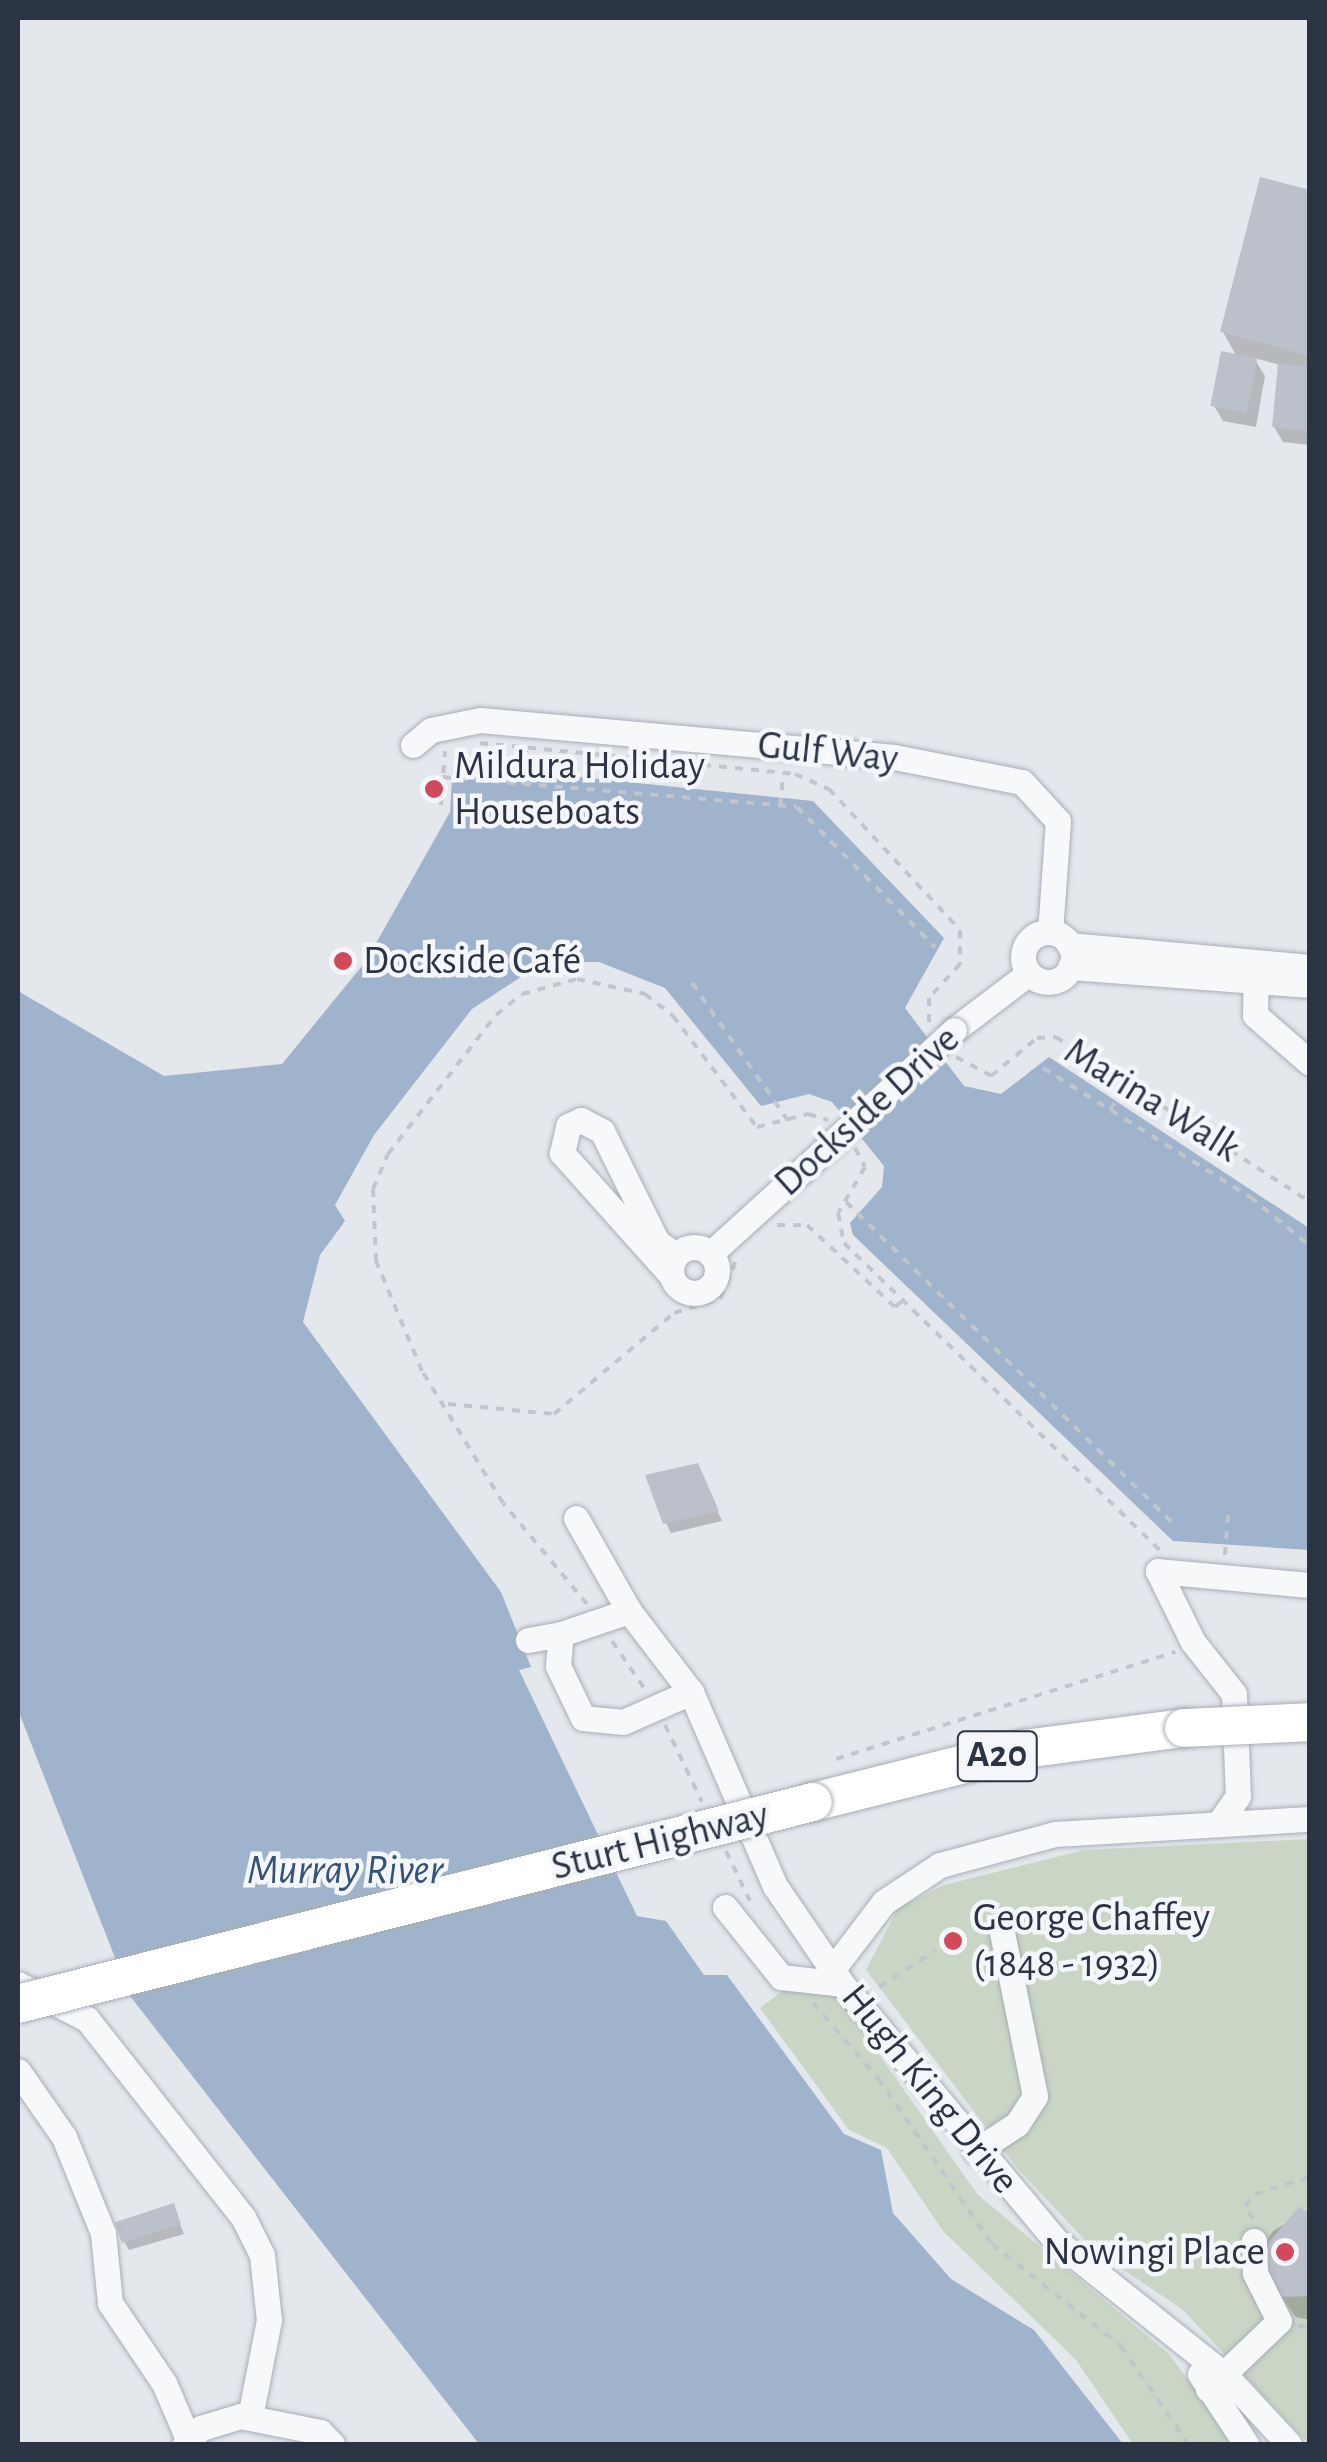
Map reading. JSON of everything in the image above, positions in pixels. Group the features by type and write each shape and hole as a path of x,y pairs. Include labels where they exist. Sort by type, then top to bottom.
{"highway":[{"name":"Sturt Highway","path":"18,2004 1024,1750 1184,1728 1310,1722"}],"street":[{"name":"Gulf Way","path":"420,746 432,730 472,724 894,757 1022,782 1058,821 1063,948"},
{"path":"1063,948 1052,982 1029,973 1028,942 1255,971 1310,985"},
{"path":"1255,971 1310,967"},
{"path":"1255,971 1254,1015 1310,1063"},
{"name":"Dockside Drive","path":"710,1254 944,1034 1029,973"},
{"path":"674,1265 562,1153 568,1126 581,1120 602,1131 657,1242 674,1265 687,1292 710,1287 710,1254 674,1265"},
{"name":"Hugh King Drive","path":"576,1518 629,1611 691,1692 755,1846 837,1977 976,2150 1056,2240 1181,2345 1289,2444"},
{"path":"1220,1822 1238,1796 1234,1694 1193,1642 1158,1570 1310,1584"},
{"path":"528,1640 562,1634 629,1611"},
{"path":"562,1634 558,1666 583,1718 623,1722 691,1692"},
{"path":"725,1907 782,1977 837,1977 884,1902 940,1865 1055,1834 1310,1819"},
{"path":"976,2150 1018,2124 1036,2096 1002,1932"},
{"path":"18,1984 86,2019 243,2217 262,2255 270,2320 250,2417"},
{"path":"18,2070 64,2138 104,2232 110,2303 164,2384 187,2443 201,2428 250,2417 320,2432 332,2444"},
{"path":"1217,2382 1279,2322 1256,2273 1257,2235"},
{"name":"Hugh King Drive","path":"1217,2382 1246,2444"}],"path":[{"path":"472,724 483,748 783,774 829,789 960,930 960,964 925,1008 944,1034"},
{"path":"420,746 445,749 441,805"},
{"path":"523,784 526,751"},
{"path":"780,806 783,774"},
{"path":"443,776 780,806 809,814 935,947"},
{"path":"692,983 790,1122"},
{"name":"Marina Walk","path":"944,1034 978,1077 1001,1072 1036,1038 1056,1037 1310,1202"},
{"path":"1044,1068 1310,1246"},
{"path":"1110,1110 1127,1082"},
{"path":"846,1202 1175,1525"},
{"path":"765,1235 783,1222 807,1225 895,1307 902,1300"},
{"path":"448,1404 554,1414 674,1313 720,1299 742,1255"},
{"path":"1224,1562 1228,1514"},
{"path":"836,1759 1154,1665 1193,1642"},
{"path":"879,1987 936,1950"},
{"path":"1257,2235 1244,2206 1254,2194 1310,2177"}],"green space":[{"path":"1309,1839 1309,2444 1182,2309 1095,2251 1018,2169 866,1970 898,1908 944,1885 1084,1850"},
{"path":"816,1965 978,2195 1169,2354 1235,2444 1133,2444 1076,2360 943,2231 887,2148 849,2130 760,2008"}],"water":[{"name":"Murray River","path":"453,764 813,801 944,938 905,1008 964,1086 1001,1094 1049,1057 1309,1228 1309,1550 1173,1541 853,1235 850,1223 882,1187 884,1166 832,1102 809,1094 761,1106 665,988 599,962 568,962 533,969 472,1009 374,1135 335,1205 345,1221 320,1255 303,1322 501,1592 531,1667 519,1670 637,1916 666,1921 704,1975 727,1975 844,2134 881,2150 893,2213 951,2279 1034,2330 1123,2444 479,2444 130,1996 18,1710 18,991 164,1076 282,1064 366,961 450,812"}],"building":[{"path":"1260,177 1310,190 1310,356 1220,332"},
{"path":"1221,351 1257,358 1247,413 1210,406"},
{"path":"1278,364 1310,367 1309,431 1272,427"},
{"path":"698,1463 719,1511 663,1524 645,1475"},
{"path":"174,2203 181,2224 122,2243 115,2222"},
{"name":"Nowingi Place","path":"1299,2207 1310,2213 1310,2296 1281,2297 1265,2283 1263,2249"}],"place":[{"name":"Mildura Holiday Houseboats","path":"434,789"},
{"name":"Dockside Café","path":"343,961"},
{"name":"George Chaffey (1848 - 1932)","path":"953,1941"},
{"name":"Nowingi Place","path":"1285,2252"}]}
